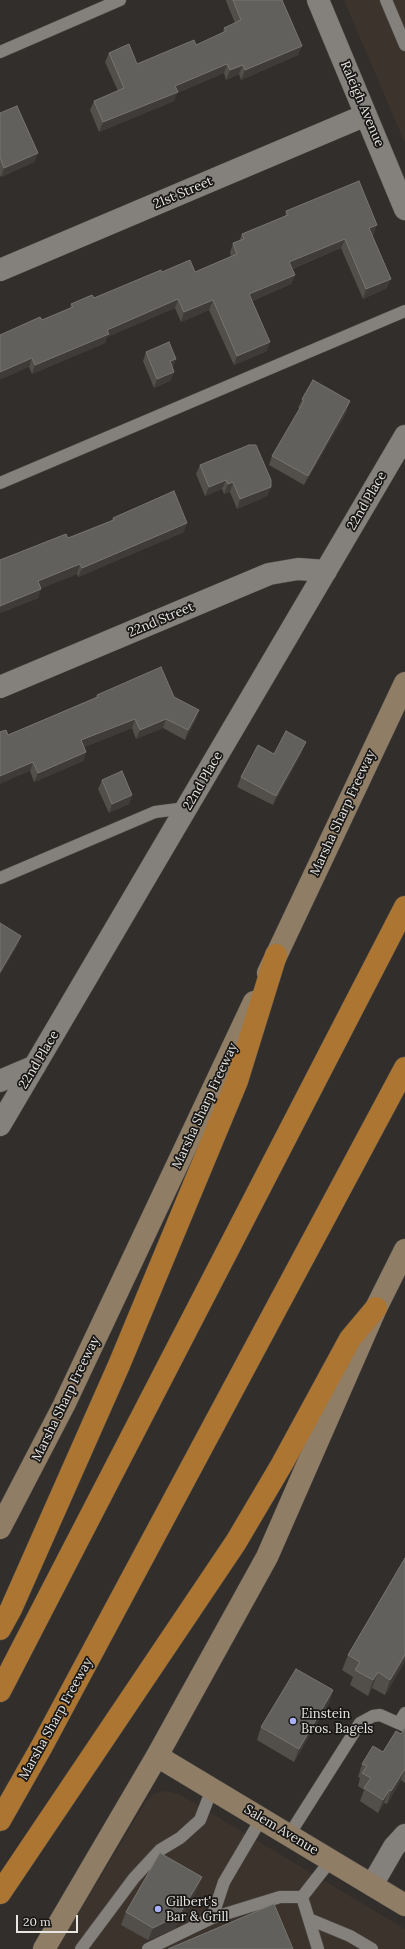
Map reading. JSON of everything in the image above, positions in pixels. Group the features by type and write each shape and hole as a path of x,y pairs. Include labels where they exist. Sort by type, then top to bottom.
{"highway":[{"path":"0,1691 405,907"},
{"path":"0,1629 11,1609 116,1372 237,1081 276,955"},
{"name":"Marsha Sharp Freeway","path":"0,1820 50,1732 405,1068"},
{"path":"0,1893 236,1542 282,1464 350,1340 376,1308"}],"main road":[{"name":"Marsha Sharp Freeway","path":"0,1528 64,1405 405,682"},
{"path":"44,1949 156,1756 267,1556 376,1308 405,1250"},
{"name":"Salem Avenue","path":"156,1756 405,1905"}],"street":[{"name":"Raleigh Avenue","path":"318,0 405,209"},
{"name":"21st Street","path":"0,270 366,115"},
{"name":"22nd Place","path":"0,1125 405,436"},
{"name":"22nd Street","path":"0,688 269,574 298,569 326,571"},
{"path":"0,1081 36,1066"},
{"path":"372,1885 394,1847 405,1835"}],"lane":[{"path":"0,52 120,0"},
{"path":"386,0 405,45"},
{"path":"0,483 405,311"},
{"path":"0,878 155,812 186,808"},
{"path":"289,1835 360,1723 373,1716 380,1715 403,1721"},
{"path":"81,1949 134,1878 160,1850 180,1838 200,1820 212,1789"},
{"path":"212,1918 224,1882 262,1819"},
{"path":"302,1897 331,1860"},
{"path":"148,1949 212,1918 280,1896 302,1897"},
{"path":"302,1897 318,1949"},
{"path":"309,1919 350,1936 372,1949"}],"shaded area":[{"path":"344,0 405,0 405,143"},
{"path":"164,1791 179,1794 405,1929 405,1949 57,1949 145,1803 153,1794"}],"building":[{"path":"233,0 282,0 302,46 245,70 243,65 230,70 227,64 175,86 178,92 103,122 94,101 124,88 109,53 129,44 137,64 194,40 196,45 226,31 224,28 241,20"},
{"path":"17,106 38,153 4,168 0,158 0,113"},
{"path":"359,181 377,225 369,228 391,279 366,289 345,239 289,262 295,275 249,294 270,342 237,356 213,300 184,312 178,299 107,330 109,334 35,365 32,358 0,372 0,335 40,317 42,320 73,307 71,304 92,295 94,298 161,270 162,272 190,260 195,272 237,254 233,243 244,239 242,234 288,215 286,211"},
{"path":"169,342 176,359 170,361 174,372 157,379 146,352"},
{"path":"313,380 350,401 308,476 272,456 304,401 302,399"},
{"path":"249,445 256,445 271,480 271,487 240,499 233,482 228,484 226,480 209,487 200,465"},
{"path":"174,491 187,523 82,568 80,564 38,581 41,589 0,606 0,560 66,534 68,538 114,520 113,518"},
{"path":"161,667 174,697 199,710 188,730 166,719 140,730 135,719 81,740 86,752 38,773 33,762 0,776 0,732 6,730 8,735 98,697 97,695"},
{"path":"286,731 306,742 276,796 241,777 258,745 274,754"},
{"path":"122,771 132,795 112,804 102,780"},
{"path":"0,923 21,936 0,972"},
{"path":"405,1558 405,1655 390,1680 378,1672 373,1680 355,1670 360,1662 348,1655"},
{"name":"Einstein Bros. Bagels","path":"296,1669 333,1690 299,1749 261,1727"},
{"path":"405,1728 405,1769 391,1791 389,1790 383,1800 364,1788 371,1778 362,1773 367,1766 362,1764 373,1746 383,1752 396,1731 401,1734"},
{"name":"Gilbert's Bar & Grill","path":"160,1853 202,1877 179,1915 153,1928 126,1912"},
{"path":"274,1904 293,1949 168,1949"}],"place":[{"name":"Einstein Bros. Bagels","path":"293,1721"},
{"name":"Gilbert's Bar & Grill","path":"158,1909"}]}
